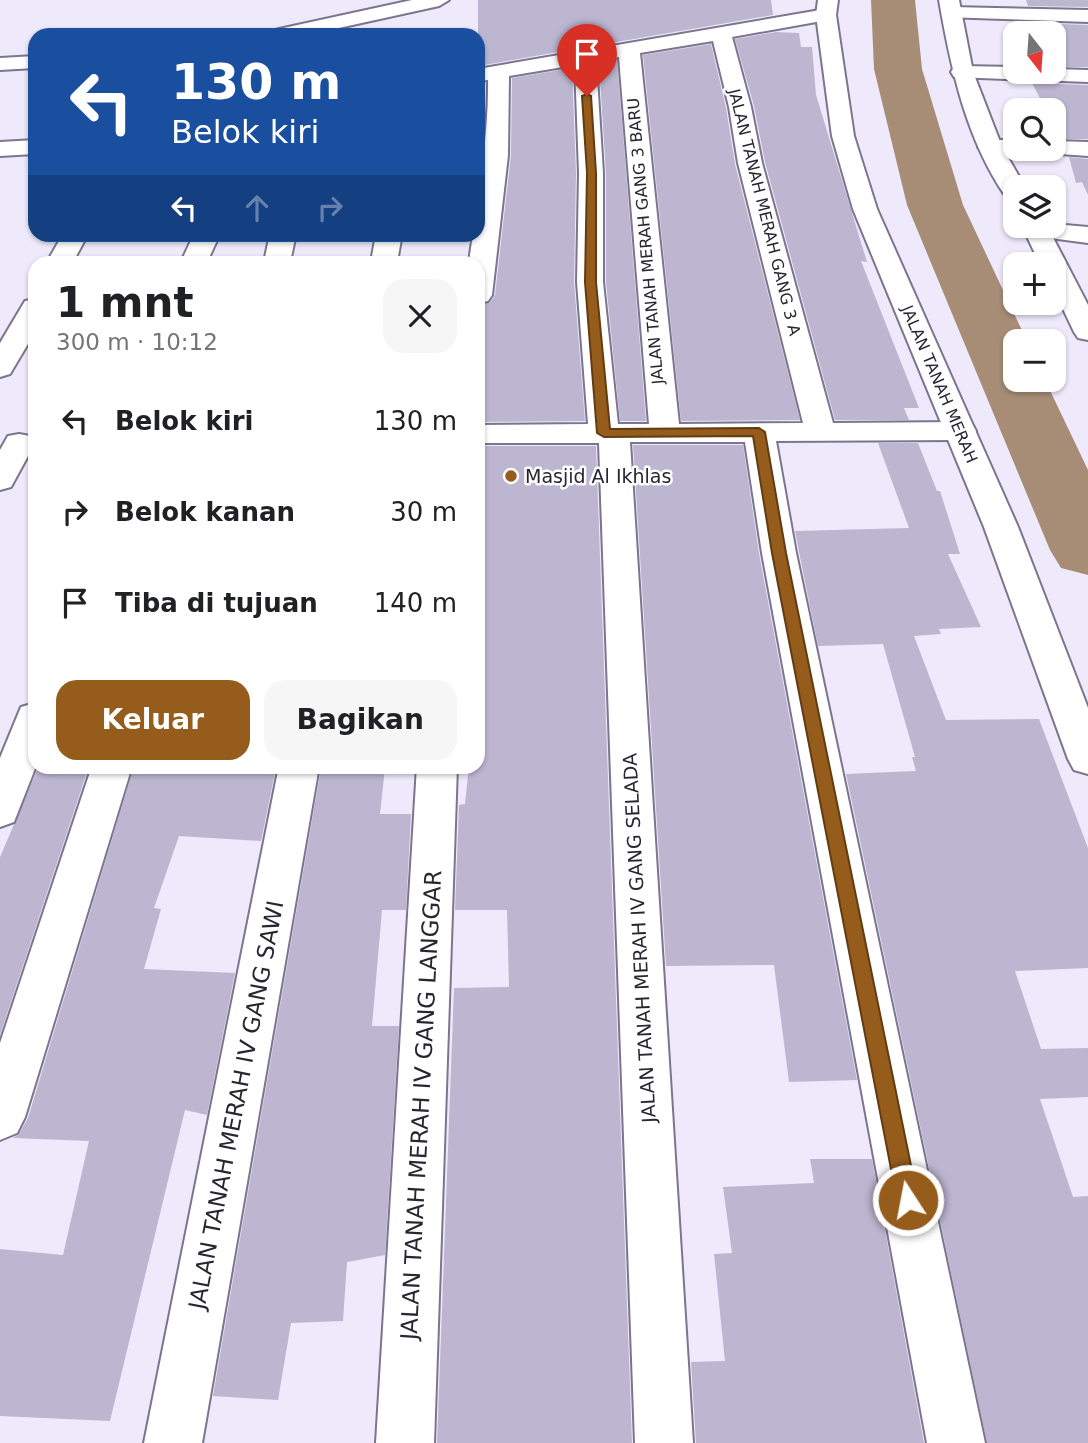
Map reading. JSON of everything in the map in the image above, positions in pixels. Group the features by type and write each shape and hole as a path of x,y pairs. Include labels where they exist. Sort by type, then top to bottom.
{"street":[{"path":"311,28 439,0"},
{"path":"485,224 495,177 501,108 488,73 721,33 827,7"},
{"name":"JALAN TANAH MERAH","path":"827,7 843,136 864,209 1001,527 1088,759"},
{"path":"1006,175 990,147 962,72 951,7 1088,16"},
{"name":"JALAN TANAH MERAH GANG 3 A","path":"721,33 740,107 750,163 820,431"},
{"name":"JALAN TANAH MERAH GANG 3 BARU","path":"629,49 634,137 647,247 658,387 665,432"},
{"name":"JALAN TANAH MERAH IV GANG SELADA","path":"585,57 592,173 590,282 609,433 664,1443"},
{"path":"0,64 28,62"},
{"path":"962,72 1088,76"},
{"path":"0,149 28,147"},
{"path":"990,147 1003,148"},
{"path":"1066,148 1088,149"},
{"path":"1066,232 1088,235"},
{"path":"1066,288 1088,332"},
{"path":"0,368 28,319"},
{"path":"485,434 961,430"},
{"path":"759,432 779,553 956,1443"},
{"path":"0,480 18,443"},
{"path":"0,811 28,735"},
{"path":"0,1116 109,774"},
{"name":"JALAN TANAH MERAH IV GANG SAWI","path":"173,1443 298,774"},
{"name":"JALAN TANAH MERAH IV GANG LANGGAR","path":"405,1443 438,774"}],"building":[{"path":"478,0 771,0 773,15 485,65 485,28 478,28"},
{"path":"1026,0 1088,0 1088,7 1028,6"},
{"path":"1066,24 1088,25 1088,67 1066,67"},
{"path":"776,32 799,33 801,47 812,47 816,95 867,262 861,261 919,408 904,408 909,420 835,420 765,162 754,106 735,39"},
{"path":"711,44 726,108 735,164 800,420 681,421 643,55"},
{"path":"617,60 646,421 620,421 606,282 606,173 599,63"},
{"path":"572,68 576,173 574,282 585,421 485,422 485,304 495,295 511,155 512,78"},
{"path":"1033,84 1088,85 1088,139 1066,139 1066,98 1040,98"},
{"path":"1069,157 1088,159 1088,195 1082,182 1076,183"},
{"path":"878,443 918,443 937,491 940,491 960,554 948,554 981,627 939,629 941,634 914,636 946,720 1039,719 1088,848 1088,968 1015,971 1041,1049 1088,1048 1088,1097 1040,1099 1073,1197 1088,1196 1088,1443 987,1443 846,774 916,771 912,757 915,757 883,644 818,646 795,531 909,528"},
{"path":"633,445 743,445 759,553 857,1080 789,1082 774,965 666,966"},
{"path":"485,446 596,446 632,1443 437,1443 454,988 509,987 507,910 455,910 459,805 465,804 468,774 485,774"},
{"path":"36,774 86,774 0,1035 0,857"},
{"path":"132,774 275,774 261,841 179,836 154,908 161,909 144,969 235,973 207,1115 185,1110 110,1421 0,1416 0,1249 63,1255 89,1141 13,1138 19,1134 28,1118"},
{"path":"320,774 384,774 380,814 411,814 406,910 382,910 372,1026 399,1026 385,1255 347,1262 343,1321 291,1323 278,1400 213,1396"},
{"path":"810,1159 872,1159 924,1443 696,1443 691,1362 725,1361 714,1254 732,1253 723,1187 814,1183"}],"waterway":[{"path":"893,0 898,69 935,205 1088,550"}],"place":[{"name":"Masjid Al Ikhlas","path":"511,476"}],"route":[{"path":"587,96 592,173 590,282 604,433 759,432 779,553 908,1200"}]}
